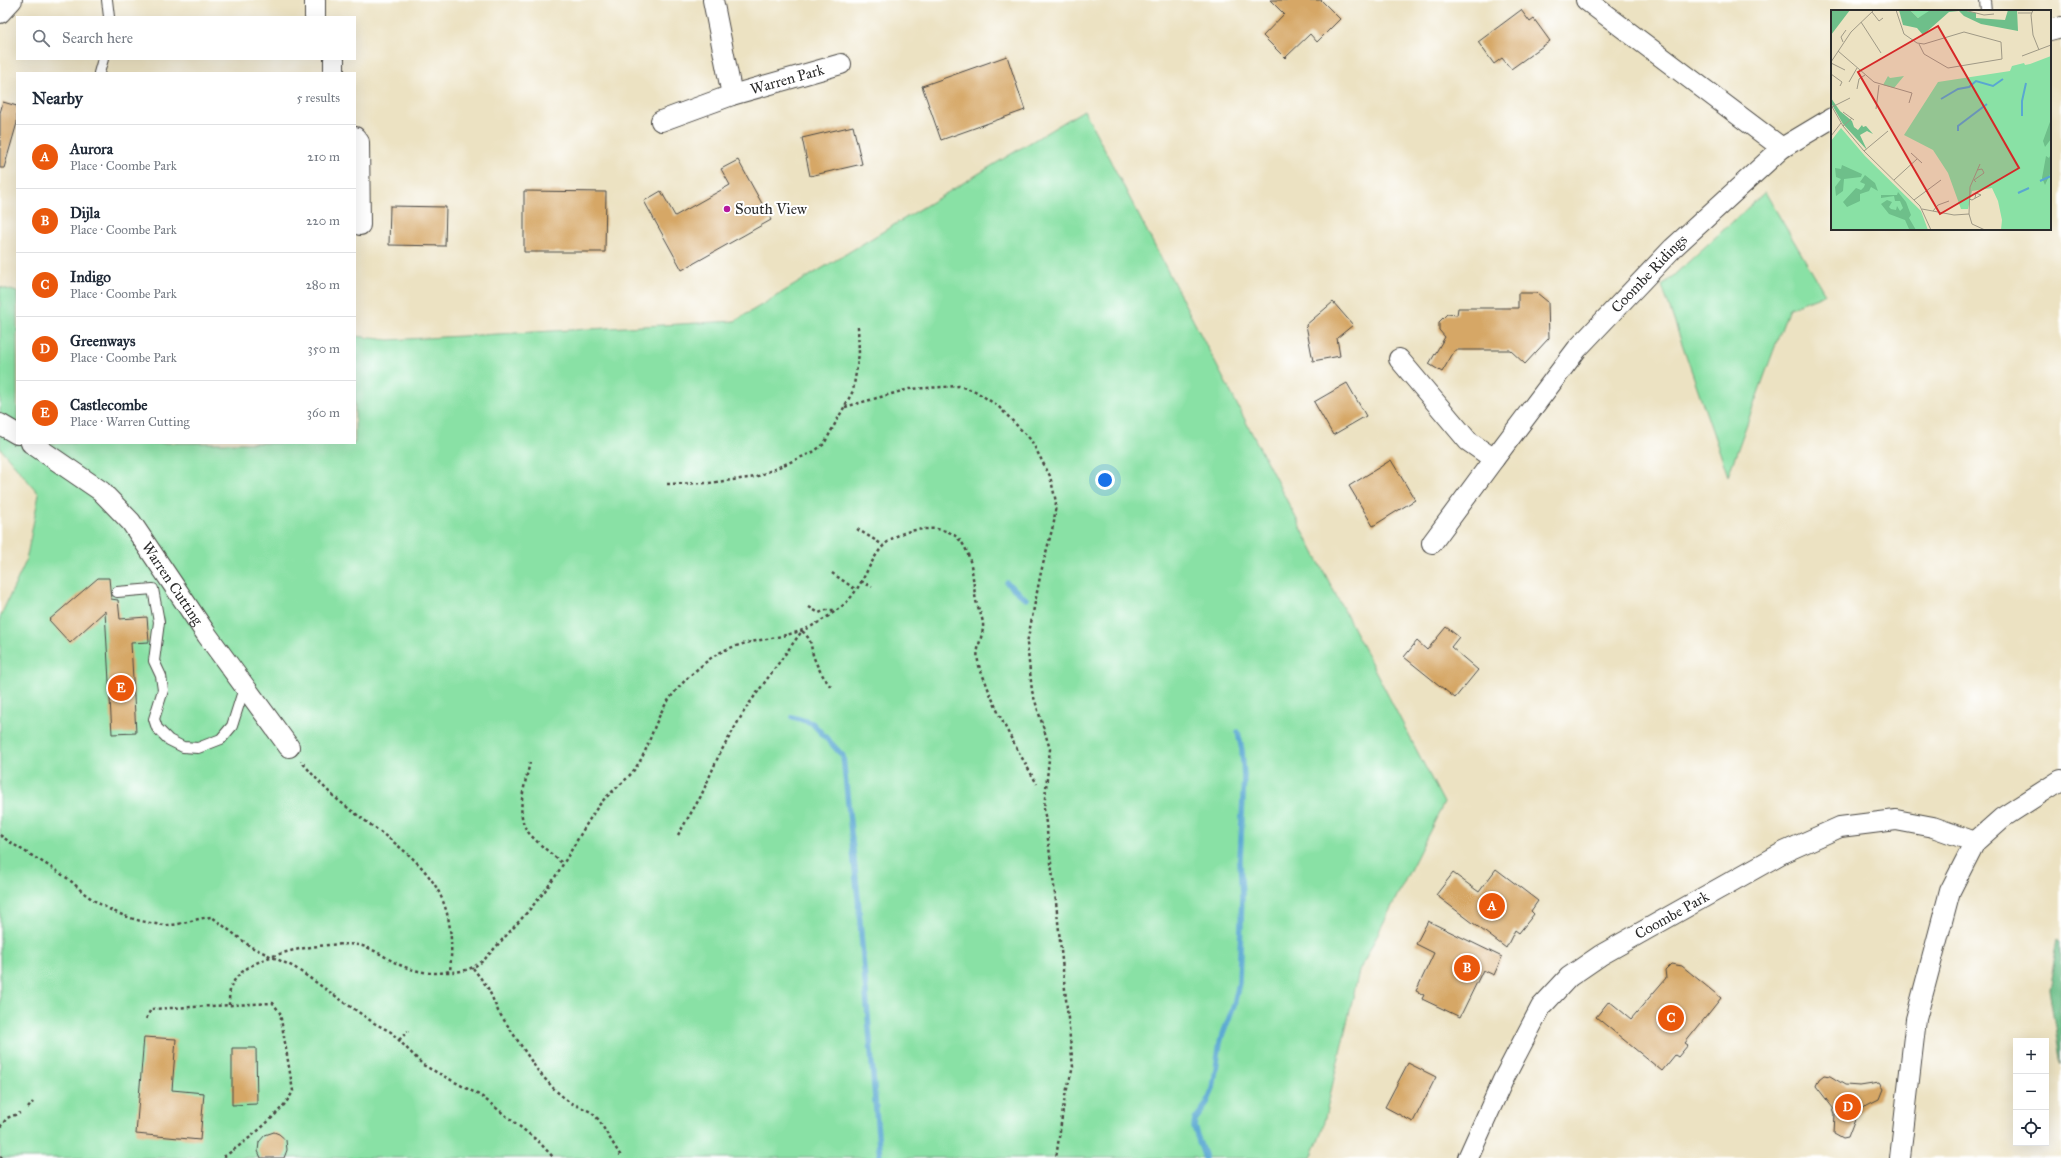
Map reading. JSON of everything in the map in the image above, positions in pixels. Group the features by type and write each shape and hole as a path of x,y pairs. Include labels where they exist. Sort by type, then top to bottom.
{"street":[{"path":"0,13 12,0"},
{"path":"315,0 315,16"},
{"name":"Warren Park","path":"713,0 732,95"},
{"path":"1586,0 1782,148"},
{"path":"2051,30 2061,27"},
{"path":"334,60 334,72"},
{"name":"Warren Park","path":"661,121 732,95 841,64"},
{"name":"Coombe Ridings","path":"1432,543 1577,349 1673,248 1782,148 1831,119"},
{"path":"356,138 359,142 360,225"},
{"path":"1399,359 1468,441 1494,459"},
{"path":"0,424 16,433"},
{"name":"Warren Cutting","path":"32,444 101,491 131,522 244,688 289,747"},
{"path":"1900,1158 1916,1018 1950,891 1975,842 2002,818 2061,780"},
{"name":"Coombe Park","path":"1468,1158 1503,1080 1541,1007 1569,977 1601,955 1784,852 1840,827 1896,820 1933,827 1975,842"}],"lane":[{"path":"107,0 109,16"},
{"path":"1985,0 1986,10"},
{"path":"99,72 103,60"},
{"path":"117,592 153,590 158,622 154,661 161,676 163,690 154,719 157,728 169,740 183,747 198,748 221,739 232,726 244,688"}],"path":[{"path":"667,484 709,483 756,477 813,452 824,444 853,391 859,354 858,327"},
{"path":"844,407 909,389 959,386 975,391 998,406 1031,440 1050,476 1056,502 1054,522 1041,572 1027,643 1032,691 1050,749 1044,808 1056,902 1073,1067 1065,1096 1056,1158"},
{"path":"857,529 883,545"},
{"path":"229,1005 231,986 245,969 271,956 287,951 322,945 359,945 413,969 429,973 460,972 473,968 505,937 554,878 598,807 628,780 650,742 657,720 681,685 706,662 722,651 748,642 802,631 837,610 847,602 861,581 870,563 883,545 891,539 908,532 932,529 954,534 963,544 969,558 976,601 983,625 977,650 978,661 994,708 1037,784"},
{"path":"832,573 855,589"},
{"path":"861,581 872,587"},
{"path":"809,607 819,612 826,610 837,610"},
{"path":"802,631 810,637 813,655 820,670 832,688"},
{"path":"678,835 701,796 719,754 746,708 802,631"},
{"path":"289,747 317,779 342,803 412,857 432,878 442,898 448,917 451,950 450,971 446,972"},
{"path":"530,762 522,801 521,814 528,831 562,864"},
{"path":"0,835 15,846 65,876 95,901 128,918 165,925 186,924 200,918 212,917 251,947 294,967 390,1032 423,1066 481,1096 538,1140 554,1158"},
{"path":"473,968 488,988 498,1011 538,1071 555,1090 569,1102 591,1112 598,1119 622,1158"},
{"path":"146,1019 150,1009 273,1002 280,1013 293,1091 288,1101 242,1145 222,1158"},
{"path":"399,1040 408,1031"},
{"path":"28,1108 33,1102"},
{"path":"0,1127 7,1118 20,1113"}],"green space":[{"path":"1084,110 1444,803 1359,971 1322,1130 1311,1158 0,1158 0,617 26,561 39,494 0,448 0,287 16,292 16,444 356,444 356,336 389,340 735,321"},
{"path":"1765,192 1825,294 1789,308 1728,476 1662,286"},
{"path":"2058,940 2061,942 2061,1065 2049,989"}],"building":[{"path":"1270,0 1321,0 1340,19 1317,42 1310,34 1285,58 1263,36 1284,14"},
{"path":"1521,10 1530,22 1534,19 1550,41 1511,69 1502,58 1494,64 1478,42"},
{"path":"1007,56 1025,110 941,140 922,86"},
{"path":"3,102 16,106 16,126 4,168 0,168 0,113"},
{"path":"853,126 862,164 810,176 802,138"},
{"name":"South View","path":"738,160 771,220 682,270 644,201 661,191 675,216 730,185 721,169"},
{"path":"524,191 606,192 605,252 524,252"},
{"path":"390,206 446,207 445,246 389,245"},
{"path":"1518,293 1537,293 1548,302 1549,338 1525,364 1510,350 1455,350 1442,372 1429,364 1445,337 1439,330 1439,322 1447,314 1457,315 1458,308 1518,308"},
{"path":"1333,302 1353,325 1337,338 1340,356 1313,361 1306,325"},
{"path":"1347,383 1366,416 1333,435 1314,402"},
{"path":"1391,460 1415,500 1373,526 1349,486"},
{"path":"98,578 109,578 111,599 118,600 120,619 147,617 149,642 131,643 136,733 112,734 105,611 70,643 49,620"},
{"path":"1446,627 1459,637 1451,647 1478,670 1455,698 1404,657 1417,641 1427,650"},
{"path":"1496,869 1538,901 1531,911 1534,914 1519,933 1515,930 1506,948 1436,895 1453,873 1479,892"},
{"path":"1428,921 1502,957 1494,975 1483,970 1460,1017 1422,999 1424,995 1416,991 1434,953 1416,944"},
{"path":"1671,964 1682,966 1721,998 1685,1043 1688,1045 1678,1057 1675,1055 1662,1071 1596,1017 1609,1001 1631,1019 1666,978 1665,970"},
{"path":"144,1037 176,1039 172,1090 204,1093 200,1140 136,1134"},
{"path":"232,1048 256,1048 257,1104 232,1105"},
{"path":"1408,1063 1436,1077 1413,1122 1385,1107"},
{"path":"1824,1075 1830,1076 1845,1085 1860,1086 1879,1083 1883,1089 1879,1099 1867,1105 1856,1116 1848,1137 1843,1138 1834,1133 1835,1114 1833,1108 1816,1086 1819,1079"},
{"path":"274,1132 286,1140 287,1150 284,1158 261,1158 258,1151 259,1142 265,1135"}],"waterway":[{"path":"1007,583 1026,599"},
{"path":"793,717 812,723 843,756 858,898 880,1158"},
{"path":"1205,1158 1194,1127 1195,1120 1206,1105 1213,1089 1220,1042 1234,1005 1239,983 1242,895 1240,861 1244,776 1242,750 1238,732"}],"place":[{"name":"South View","path":"727,209"},
{"name":"Castlecombe","path":"121,688"},
{"name":"Aurora","path":"1492,906"},
{"name":"Dijla","path":"1467,968"},
{"name":"Indigo","path":"1671,1018"},
{"name":"Greenways","path":"1848,1107"}]}
